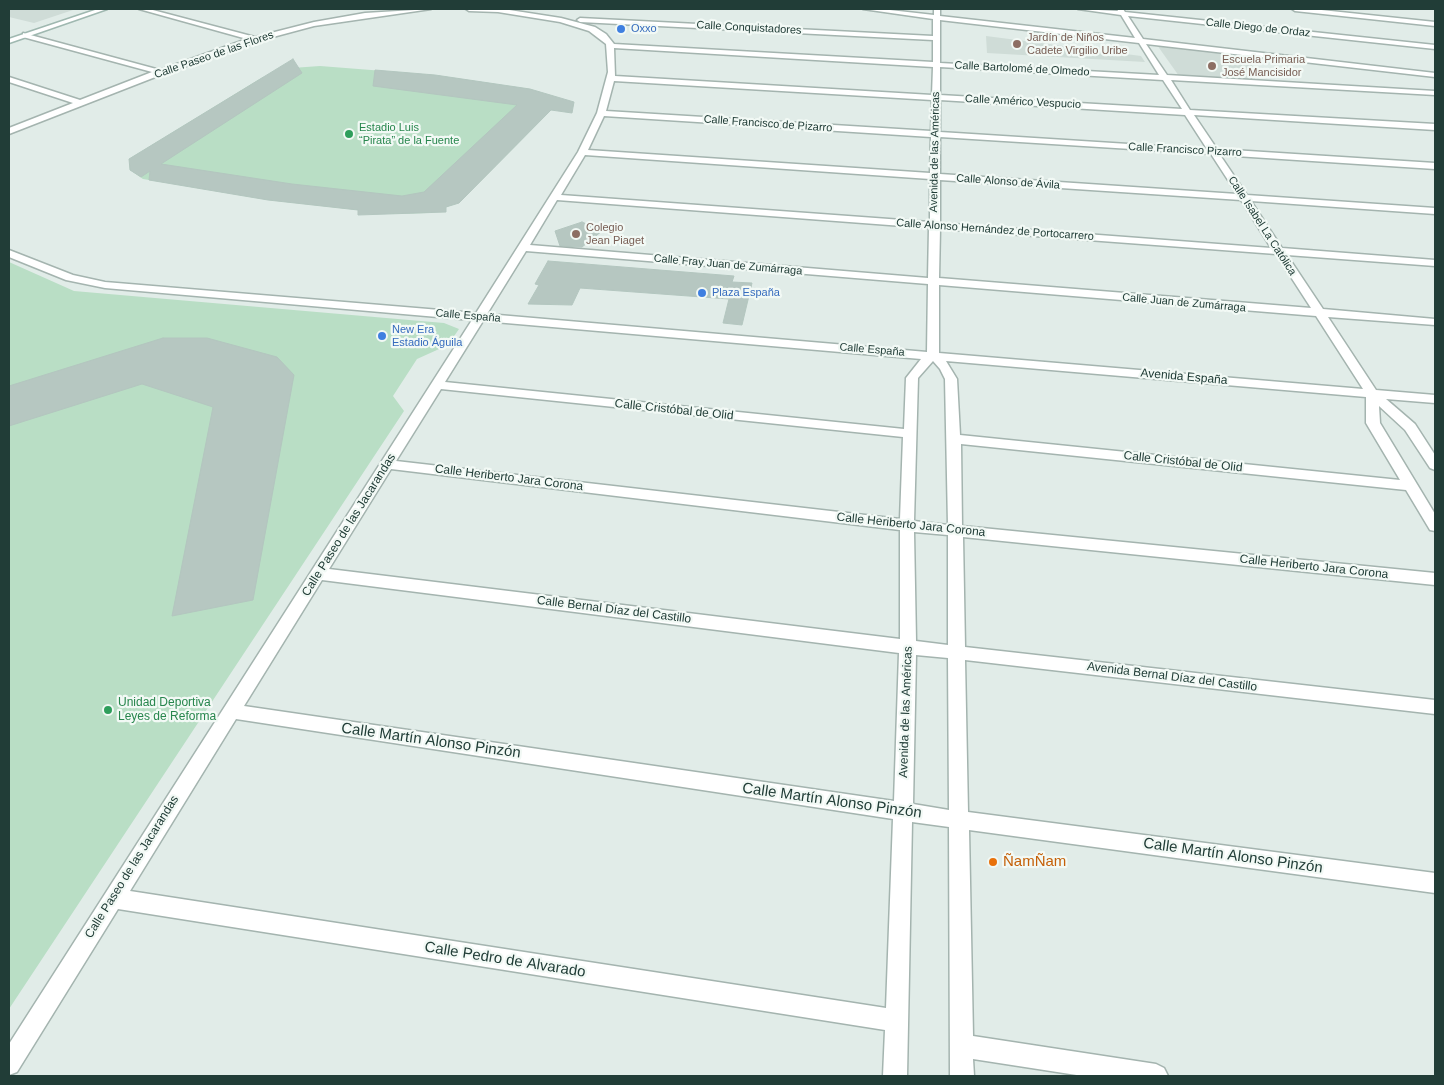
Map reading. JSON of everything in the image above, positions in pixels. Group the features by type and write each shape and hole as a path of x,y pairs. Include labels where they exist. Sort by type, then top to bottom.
{"street":[{"path":"9,35 86,9"},
{"path":"9,41 104,9"},
{"path":"142,9 255,39"},
{"name":"Calle Paseo de las Flores","path":"9,131 160,72 255,39 314,24 365,15 428,9"},
{"path":"469,9 536,12 559,16 592,28 603,36 610,46"},
{"path":"866,9 937,13 1140,40 1435,75"},
{"name":"Calle Diego de Ordaz","path":"1081,9 1121,11 1435,48"},
{"path":"1295,9 1435,24"},
{"path":"350,11 365,15"},
{"name":"Calle Isabel La Católica","path":"1121,11 1372,393 1410,427 1435,465"},
{"name":"Avenida de las Américas","path":"895,1076 908,647 907,525 912,378 920,366 933,355 937,13"},
{"name":"Calle Conquistadores","path":"559,16 936,38"},
{"path":"26,35 160,72"},
{"name":"Calle Bartolomé de Olmedo","path":"610,46 1435,94"},
{"name":"Calle Paseo de las Jacarandas","path":"9,1064 319,574 582,152 600,113 611,78 610,46"},
{"name":"Calle Américo Vespucio","path":"611,78 1435,127"},
{"path":"9,79 80,104"},
{"name":"Calle Francisco de Pizarro","path":"600,113 935,135"},
{"name":"Calle Francisco Pizarro","path":"935,135 1435,166"},
{"name":"Calle Alonso de Ávila","path":"582,152 1435,211"},
{"name":"Calle Alonso Hernández de Portocarrero","path":"554,197 1435,263"},
{"name":"Calle Fray Juan de Zumárraga","path":"523,248 934,282"},
{"name":"Calle España","path":"9,253 70,278 105,285 933,355"},
{"name":"Calle Juan de Zumárraga","path":"934,282 1435,322"},
{"path":"933,355 946,367 951,379 954,439 962,1076"},
{"name":"Avenida España","path":"933,355 1435,399"},
{"name":"Calle Cristóbal de Olid","path":"437,385 911,434"},
{"path":"1372,393 1373,423 1435,526"},
{"name":"Calle Cristóbal de Olid","path":"954,439 1411,486"},
{"name":"Calle Heriberto Jara Corona","path":"387,464 907,525 1435,579"},
{"name":"Calle Bernal Díaz del Castillo","path":"319,574 908,647"},
{"name":"Avenida Bernal Díaz del Castillo","path":"908,647 1435,707"},
{"name":"Calle Martín Alonso Pinzón","path":"230,712 959,820 1435,883"},
{"name":"Calle Pedro de Alvarado","path":"113,898 897,1021"},
{"path":"961,1046 1156,1076"}],"shaded area":[{"path":"9,9 76,9 34,23 9,17"},
{"name":"Jardín de Niños Cadete Virgilio Uribe","path":"986,36 1141,56 1145,62 987,53"},
{"name":"Escuela Primaria José Mancisidor","path":"1157,45 1252,56 1253,81 1179,76"}],"green space":[{"name":"Estadio Luis “Pirata” de la Fuente","path":"320,66 435,75 530,89 553,96 552,109 459,203 427,213 393,214 268,200 143,179 130,170 129,159 263,77 292,68"},
{"name":"Unidad Deportiva Leyes de Reforma","path":"9,262 74,291 444,323 459,329 448,345 417,359 393,396 404,411 9,1009"}],"building":[{"path":"293,59 302,73 161,164 292,184 402,196 424,192 517,105 373,86 375,70 435,75 530,89 574,102 572,113 551,110 459,203 446,207 446,212 358,215 358,210 268,200 149,180 150,171 141,177 130,170 129,159"},
{"name":"Colegio Jean Piaget","path":"582,222 602,231 582,247 560,246 555,231"},
{"name":"Plaza España","path":"548,261 734,276 732,282 752,283 742,325 723,323 729,299 580,288 572,305 528,304 539,285 535,284"},
{"path":"163,338 207,338 277,357 294,375 253,600 172,616 213,407 142,384 9,426 9,386"}],"place":[{"name":"Oxxo","path":"621,29"},
{"name":"Jardín de Niños Cadete Virgilio Uribe","path":"1017,44"},
{"name":"Escuela Primaria José Mancisidor","path":"1212,66"},
{"name":"Estadio Luis “Pirata” de la Fuente","path":"349,134"},
{"name":"Colegio Jean Piaget","path":"576,234"},
{"name":"Plaza España","path":"702,293"},
{"name":"New Era Estadio Águila","path":"382,336"},
{"name":"Unidad Deportiva Leyes de Reforma","path":"108,710"},
{"name":"ÑamÑam","path":"993,862"}]}
